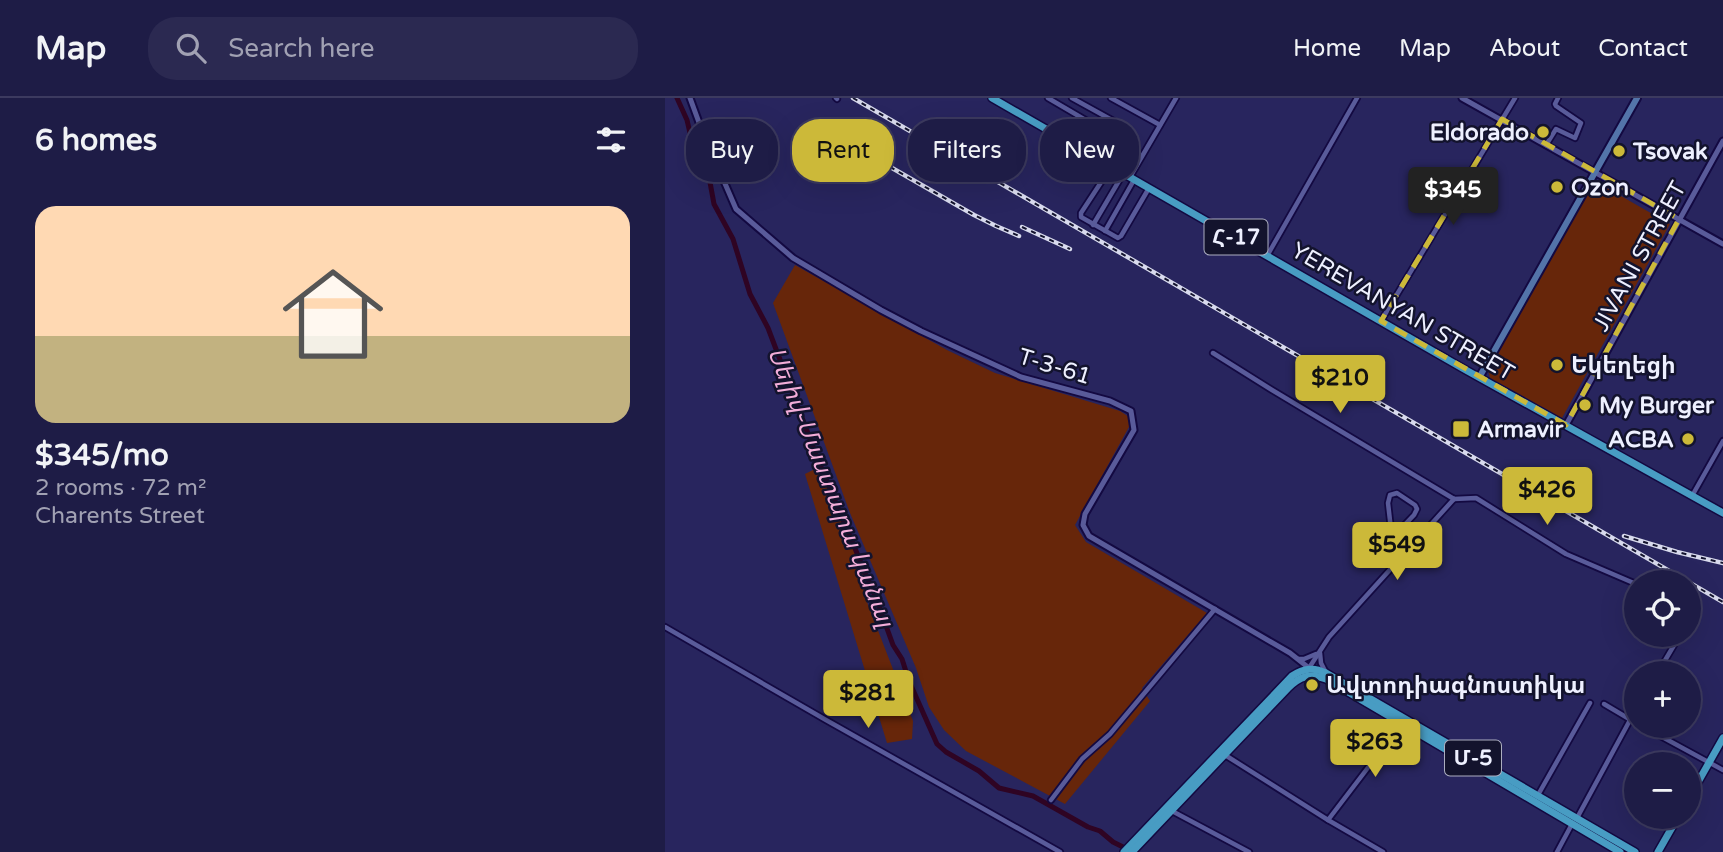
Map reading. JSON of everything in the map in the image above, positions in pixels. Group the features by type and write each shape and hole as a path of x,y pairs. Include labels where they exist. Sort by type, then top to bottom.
{"highway":[{"name":"YEREVANYAN STREET","path":"994,98 1040,125"},
{"name":"YEREVANYAN STREET","path":"1139,182 1723,513"},
{"name":"Մ-5","path":"1309,672 1315,668 1326,673 1575,821 1635,852"},
{"path":"1132,852 1137,842 1292,676 1298,671 1309,672"},
{"name":"Մ-5","path":"1309,672 1538,795 1620,852"},
{"path":"1124,852 1171,810 1296,680 1309,672"},
{"path":"1701,776 1723,738"},
{"path":"1658,852 1671,829"}],"main road":[{"path":"1480,376 1637,98"}],"street":[{"name":"T-3-61","path":"690,98 736,209 793,258 921,331 1021,377 1111,401 1131,411 1134,430 1085,514 1083,524 1089,536 1215,608 1297,659 1309,672"},
{"path":"1048,98 1084,119"},
{"path":"1072,98 1110,119"},
{"path":"1139,161 1176,98"},
{"path":"1268,256 1357,98"},
{"path":"1462,98 1723,244"},
{"path":"1381,321 1515,98"},
{"path":"1546,145 1556,129 1575,138 1581,123 1556,106 1558,98"},
{"path":"1114,99 1160,125"},
{"name":"JIVANI STREET","path":"1566,425 1723,141"},
{"path":"1103,182 1081,217 1120,238 1149,188"},
{"path":"1093,225 1126,182"},
{"path":"1105,231 1128,182"},
{"path":"1213,353 1454,499 1476,498 1566,554 1624,579"},
{"path":"1692,496 1723,441"},
{"path":"1392,538 1417,509 1397,494 1390,495 1388,503 1392,538 1406,553"},
{"path":"1309,672 1329,637 1454,499"},
{"path":"1051,800 1082,759 1110,734 1215,608"},
{"path":"665,627 1060,852"},
{"path":"1292,676 1299,666 1297,659 1320,652"},
{"path":"1320,652 1326,673"},
{"path":"1538,795 1590,703"},
{"path":"1604,704 1624,716"},
{"path":"1328,820 1370,765 1395,719"},
{"path":"1557,852 1624,731"},
{"path":"1664,738 1723,770"},
{"path":"1225,755 1383,852"},
{"path":"1171,810 1249,852"}],"highlighted area":[{"path":"1502,119 1679,219 1566,425 1381,321"}],"shaded area":[{"path":"1593,180 1670,224 1562,418 1490,378 1487,367"},
{"path":"795,265 947,350 995,373 1120,411 1129,417 1130,425 1075,525 1086,542 1207,613 1142,688 1150,701 1065,804 966,751 944,730 929,707 916,668 850,513 773,303"},
{"path":"821,466 863,574 867,602 913,721 912,739 887,743 805,474"}],"waterway":[{"name":"Սելիվ֊Մաստարա կանալ","path":"677,98 690,133 707,166 714,204 733,239 750,294 768,328 893,645 902,659 937,744 979,771 999,788 1033,796 1100,831 1129,850"}],"railway":[{"path":"853,98 1723,602"},
{"path":"894,169 974,215 1019,236"},
{"path":"1022,227 1070,249"},
{"path":"1624,536 1723,563"}],"place":[{"name":"Eldorado","path":"1543,132"},
{"name":"Tsovak","path":"1619,151"},
{"name":"Ozon","path":"1557,187"},
{"name":"Եկեղեցի","path":"1557,365"},
{"name":"My Burger","path":"1585,405"},
{"name":"Armavir","path":"1461,429"},
{"name":"ACBA","path":"1688,439"},
{"name":"Ավտոդիագնոստիկա","path":"1312,685"}]}
